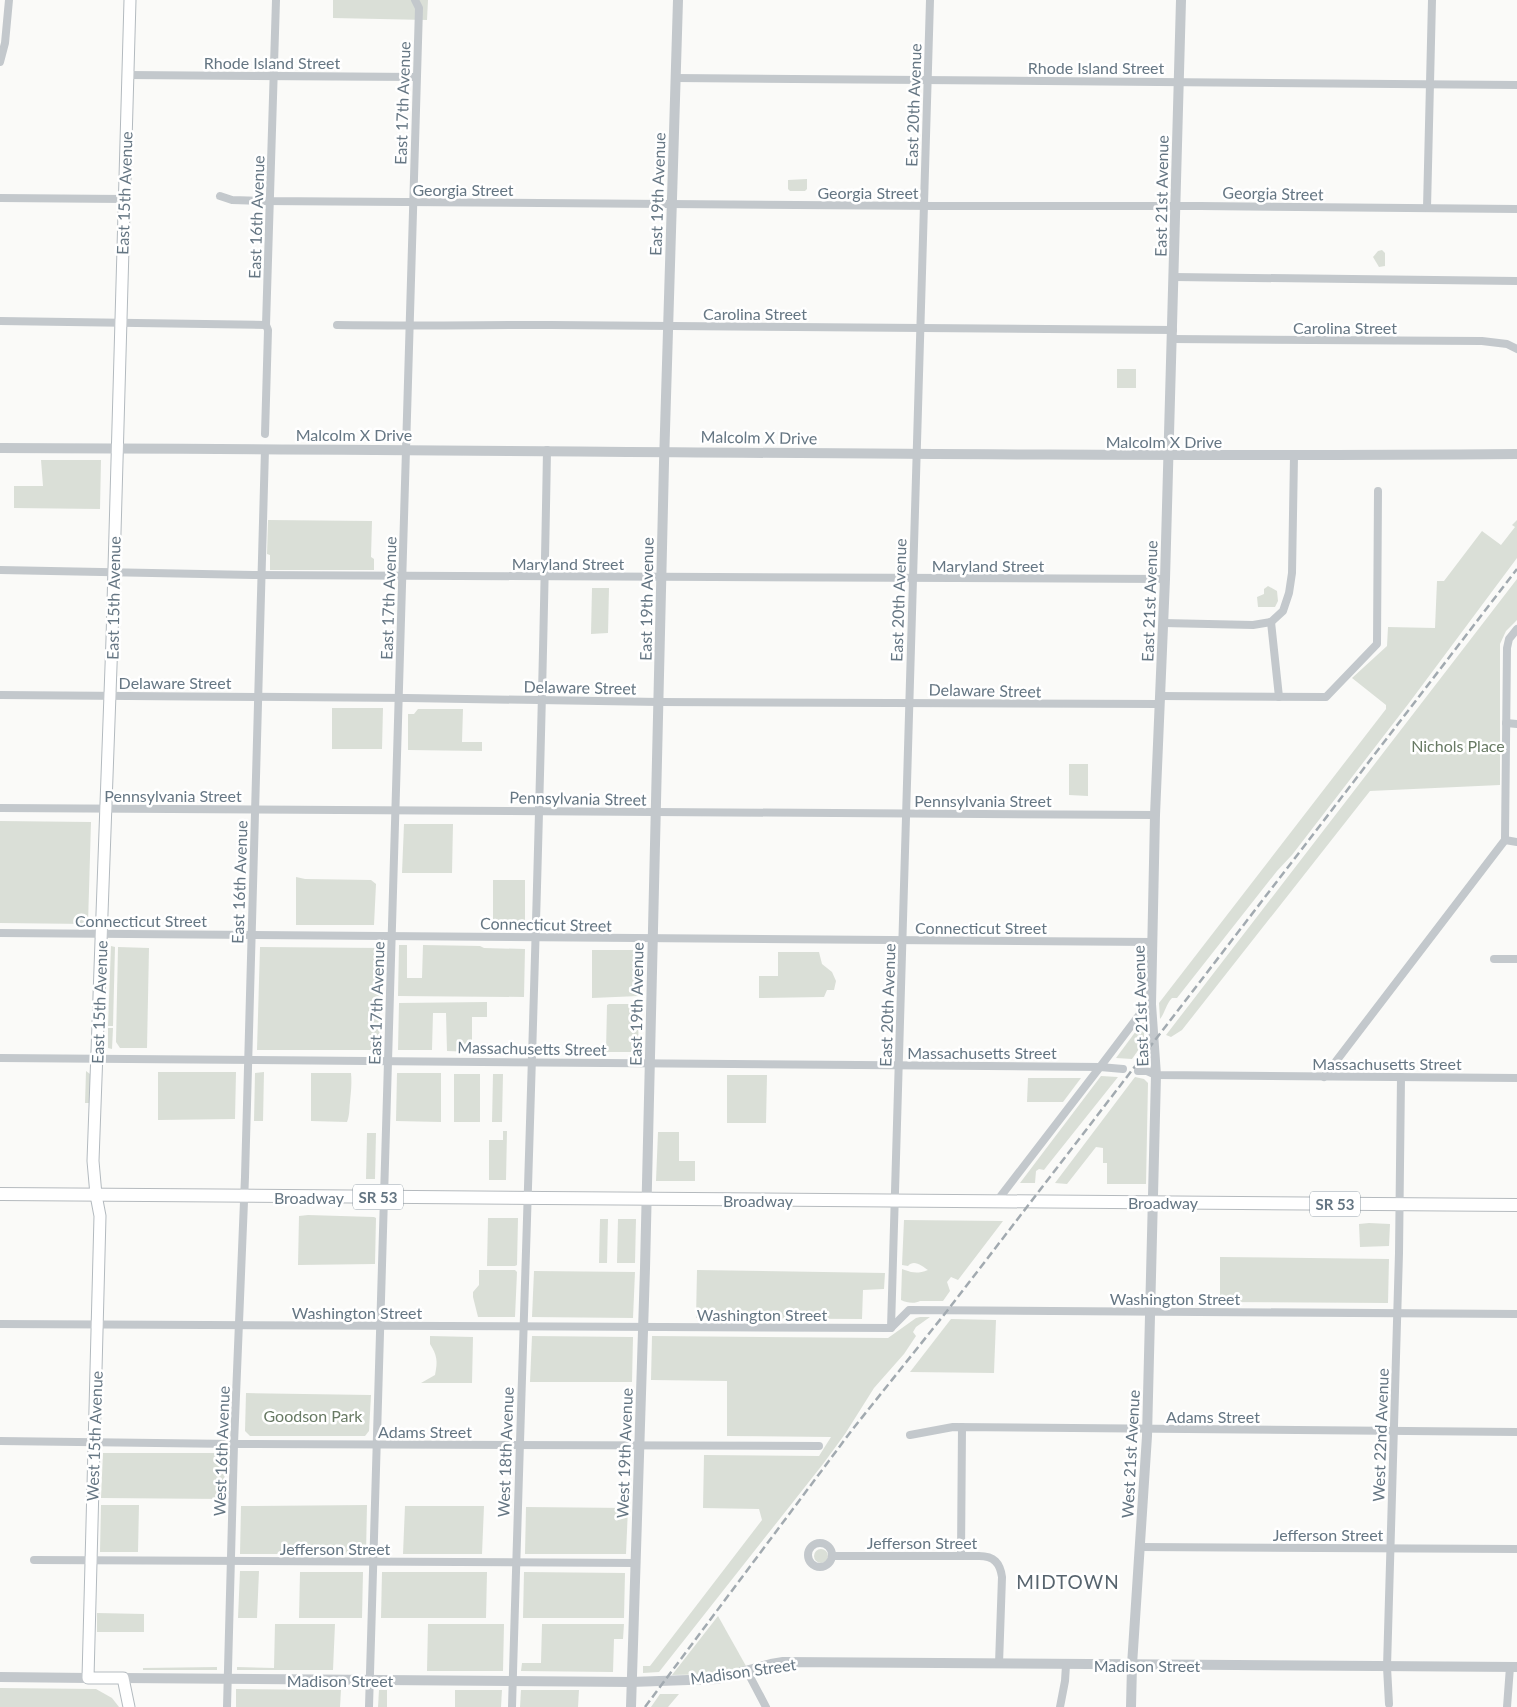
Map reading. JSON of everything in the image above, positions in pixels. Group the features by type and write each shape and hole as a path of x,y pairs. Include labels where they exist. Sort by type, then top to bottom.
{"main road":[{"name":"East 15th Avenue","path":"96,1195 94,1161 114,571 130,0"},
{"name":"Broadway","path":"0,1194 1517,1205"},
{"name":"West 15th Avenue","path":"88,1678 100,1216 96,1195"},
{"name":"Madison Street","path":"88,1678 123,1678"},
{"path":"123,1678 129,1707"}],"street":[{"path":"0,62 5,43 9,0"},
{"name":"East 16th Avenue","path":"265,434 268,330 266,325 276,0"},
{"name":"East 17th Avenue","path":"369,1707 413,202 418,8 415,0"},
{"name":"East 19th Avenue","path":"647,1199 668,326 678,0"},
{"name":"East 20th Avenue","path":"891,1328 930,0"},
{"name":"East 21st Avenue","path":"1154,1202 1156,1075 1151,1004 1155,815 1169,456 1181,0"},
{"path":"1427,208 1432,0"},
{"name":"Rhode Island Street","path":"128,75 416,77"},
{"name":"Rhode Island Street","path":"676,78 1517,84"},
{"name":"Georgia Street","path":"220,196 232,200 270,201 1517,209"},
{"path":"0,198 124,199"},
{"path":"1174,277 1517,281"},
{"path":"0,321 266,325"},
{"name":"Carolina Street","path":"337,325 920,327 1482,342 1507,344 1517,349"},
{"name":"Malcolm X Drive","path":"0,448 547,450 1169,456 1517,454"},
{"name":"East 16th Avenue","path":"244,1196 265,449"},
{"name":"West 18th Avenue","path":"512,1707 522,1326 532,1062 547,450"},
{"path":"1163,623 1253,625 1271,622 1283,611 1290,594 1292,573 1294,456"},
{"name":"Delaware Street","path":"0,695 909,703 1326,697 1377,644 1378,491"},
{"name":"Maryland Street","path":"0,570 262,575 1165,579"},
{"path":"1271,622 1279,697"},
{"path":"1324,1077 1505,840 1506,656 1508,642 1517,629"},
{"path":"1506,723 1517,724"},
{"name":"Pennsylvania Street","path":"0,808 1155,815"},
{"path":"1505,840 1517,842"},
{"name":"Connecticut Street","path":"0,933 1153,942"},
{"path":"1494,959 1517,959"},
{"path":"997,1201 1140,1014 1151,1004"},
{"name":"Massachusetts Street","path":"0,1058 1100,1066 1124,1069"},
{"name":"Massachusetts Street","path":"1138,1071 1147,1071 1156,1075 1517,1078"},
{"name":"West 22nd Avenue","path":"1389,1704 1387,1667 1400,1204 1401,1077"},
{"name":"West 16th Avenue","path":"227,1707 234,1444 244,1196"},
{"name":"West 19th Avenue","path":"631,1707 647,1199"},
{"name":"West 21st Avenue","path":"1131,1707 1132,1665 1148,1430 1154,1202"},
{"name":"Washington Street","path":"0,1324 891,1328 909,1310 1517,1314"},
{"path":"961,1556 962,1427"},
{"name":"Adams Street","path":"910,1435 937,1428 962,1427 1517,1432"},
{"name":"Adams Street","path":"0,1441 234,1444 819,1446"},
{"name":"Jefferson Street","path":"1140,1547 1517,1549"},
{"name":"Jefferson Street","path":"833,1556 986,1556 991,1558 999,1564 1002,1577 999,1664"},
{"name":"Jefferson Street","path":"34,1560 636,1563"},
{"name":"Madison Street","path":"123,1678 631,1682 717,1679 782,1662 1513,1667"},
{"path":"1060,1707 1066,1665"},
{"path":"1507,1707 1513,1667"},
{"path":"747,1671 766,1707"},
{"name":"Madison Street","path":"0,1677 88,1678"}],"green space":[{"path":"333,0 428,0 427,20 333,18"},
{"path":"807,179 807,189 805,191 790,191 788,189 788,180"},
{"path":"1382,250 1385,253 1385,266 1379,267 1373,257 1378,251"},
{"path":"1117,369 1136,369 1136,388 1117,388"},
{"path":"41,460 101,460 100,509 14,508 14,486 43,486"},
{"path":"268,520 372,521 371,557 374,559 374,570 270,570 270,555 267,554"},
{"path":"1517,520 1517,558 1292,855 1277,871 1177,998 1170,1000 1160,1019 1159,1003 1386,709 1386,705 1352,678 1387,646 1388,627 1435,628 1437,581 1444,581 1482,531 1501,545 1515,527 1512,525"},
{"name":"Nichols Place","path":"1517,579 1517,620 1506,631 1500,644 1500,785 1370,791 1182,1030 1171,1037 1166,1035"},
{"path":"1268,586 1277,591 1278,601 1275,607 1258,607 1257,597 1264,594 1264,589"},
{"path":"592,588 609,588 608,633 591,634"},
{"path":"332,708 383,708 382,749 332,749"},
{"path":"418,709 463,709 462,742 482,742 482,751 408,750 408,714 414,714"},
{"path":"1069,764 1088,764 1088,796 1069,795"},
{"path":"0,821 91,822 88,924 0,923"},
{"path":"404,824 453,824 452,873 402,873"},
{"path":"296,877 305,879 371,880 376,884 374,925 296,925"},
{"path":"493,880 525,880 525,926 493,926"},
{"path":"399,945 407,945 407,978 422,978 423,945 525,949 524,997 398,996"},
{"path":"111,946 115,947 113,1026 108,1026"},
{"path":"118,947 149,948 147,1048 120,1048 116,1042"},
{"path":"260,947 382,948 379,1050 257,1050"},
{"path":"592,950 641,950 639,996 592,998"},
{"path":"778,952 819,952 822,964 832,972 836,981 834,990 827,990 824,997 759,998 759,976 778,976"},
{"path":"487,1002 487,1017 472,1017 472,1052 447,1051 446,1013 433,1013 432,1050 398,1050 399,1003"},
{"path":"639,1004 638,1052 606,1052 607,1005"},
{"path":"1142,1023 1144,1023 1144,1042 1132,1059 1116,1058"},
{"path":"108,1028 113,1028 112,1049 108,1048"},
{"path":"86,1071 90,1074 90,1103 85,1103"},
{"path":"158,1072 236,1072 235,1119 158,1120"},
{"path":"264,1072 263,1121 254,1121 255,1073"},
{"path":"311,1073 351,1073 347,1122 311,1121"},
{"path":"397,1073 441,1073 441,1122 396,1121"},
{"path":"454,1074 480,1074 480,1122 454,1122"},
{"path":"493,1074 503,1074 502,1122 492,1122"},
{"path":"727,1075 767,1075 766,1123 727,1123"},
{"path":"1101,1076 1118,1077 1044,1170 1039,1169 1036,1171 1035,1183 1020,1183"},
{"path":"1135,1077 1144,1079 1148,1083 1146,1184 1107,1184 1107,1163 1103,1163 1103,1148 1096,1147 1067,1184 1055,1183"},
{"path":"1028,1078 1081,1078 1063,1102 1027,1102"},
{"path":"503,1131 507,1131 506,1180 489,1180 489,1140 503,1140"},
{"path":"658,1132 679,1132 679,1161 695,1161 695,1181 656,1181"},
{"path":"367,1133 376,1133 375,1179 366,1179"},
{"path":"299,1216 376,1218 375,1264 298,1265"},
{"path":"488,1218 518,1218 517,1265 487,1266"},
{"path":"600,1219 608,1219 607,1263 599,1263"},
{"path":"618,1219 636,1219 635,1263 617,1263"},
{"path":"904,1220 1003,1221 958,1280 951,1277 947,1282 950,1291 943,1301 920,1301 913,1303 901,1300 902,1269 915,1272 928,1270 915,1263 908,1266 902,1265"},
{"path":"1359,1224 1390,1224 1389,1246 1360,1247"},
{"path":"1220,1257 1389,1259 1388,1303 1220,1302"},
{"path":"479,1270 515,1270 517,1272 515,1317 478,1317 473,1292 479,1285"},
{"path":"697,1270 885,1273 884,1289 863,1290 862,1319 696,1318"},
{"path":"534,1271 635,1272 633,1318 532,1317"},
{"path":"920,1317 930,1317 916,1327 913,1332 916,1336 904,1354 874,1388 845,1434 823,1464 659,1672 643,1673 643,1666 650,1666 762,1520 759,1509 703,1508 704,1455 819,1456 831,1437 727,1436 727,1381 651,1380 652,1336 888,1338"},
{"path":"951,1319 996,1320 994,1373 910,1372"},
{"path":"430,1336 473,1337 472,1383 421,1383 435,1375 436,1358 430,1344"},
{"path":"532,1336 633,1337 632,1382 530,1382"},
{"name":"Goodson Park","path":"246,1393 371,1395 369,1431 365,1436 250,1436 245,1431"},
{"path":"103,1453 225,1453 224,1499 101,1498"},
{"path":"101,1505 139,1505 138,1552 100,1552"},
{"path":"367,1505 366,1554 240,1554 241,1506"},
{"path":"405,1506 484,1506 482,1554 403,1554"},
{"path":"526,1507 628,1508 626,1554 525,1554"},
{"path":"821,1549 826,1551 828,1556 826,1561 821,1563 816,1561 814,1556 816,1551"},
{"path":"240,1571 259,1571 257,1618 238,1618"},
{"path":"300,1572 363,1572 362,1618 299,1618"},
{"path":"382,1572 487,1572 486,1618 381,1618"},
{"path":"524,1572 625,1573 624,1618 523,1618"},
{"path":"97,1613 144,1614 144,1632 97,1632"},
{"path":"718,1616 746,1666 719,1674 672,1675"},
{"path":"275,1624 335,1624 333,1670 237,1670 237,1667 274,1668"},
{"path":"428,1624 504,1624 503,1671 427,1671"},
{"path":"542,1624 624,1624 623,1639 614,1639 613,1672 521,1671 522,1663 541,1663"},
{"path":"217,1667 217,1670 143,1670 143,1668"},
{"path":"0,1688 96,1689 112,1698 119,1707 0,1707"},
{"path":"236,1689 341,1690 340,1707 236,1707"},
{"path":"379,1690 387,1690 387,1707 378,1707"},
{"path":"455,1690 502,1690 501,1707 455,1707"},
{"path":"521,1690 579,1690 578,1707 520,1707"},
{"path":"660,1694 679,1694 668,1707 651,1707"}],"railway":[{"path":"645,1707 852,1430 947,1311 1517,569"}],"district":[{"name":"MIDTOWN","path":"1068,1581"}]}
